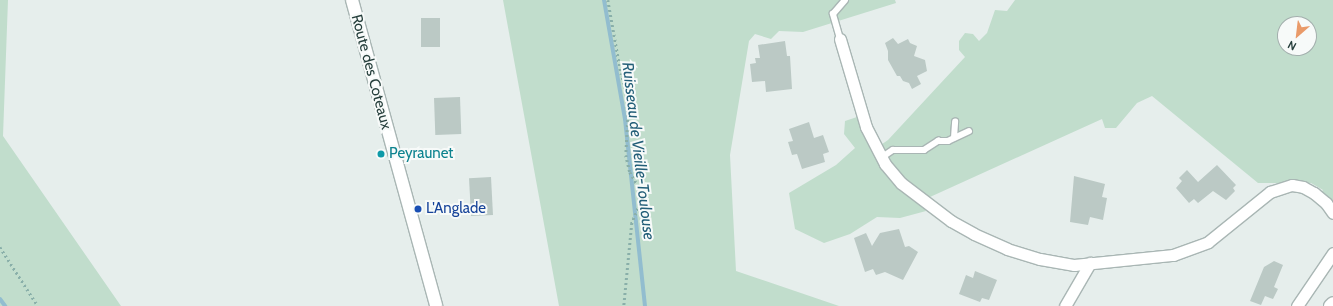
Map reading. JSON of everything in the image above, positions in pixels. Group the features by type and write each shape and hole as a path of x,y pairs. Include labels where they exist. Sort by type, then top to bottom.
{"street":[{"name":"Route des Coteaux","path":"352,0 436,306"},
{"path":"840,39 866,127 881,158 901,183 951,221 974,234 1040,259 1074,265 1173,256 1208,242 1270,192 1281,187 1303,187 1326,203 1333,213"},
{"path":"1297,306 1333,253"},
{"path":"1065,306 1090,264"},
{"path":"1330,306 1333,302"}],"lane":[{"path":"840,39 833,14 845,0"},
{"path":"954,138 956,122"},
{"path":"881,158 893,150 924,150 938,141 954,138 969,131"}],"path":[{"path":"608,0 621,73 629,100 626,155 630,172 640,190 640,204 630,236 624,306"},
{"path":"0,247 38,306"}],"green space":[{"path":"0,0 8,0 3,136 121,306 0,306"},
{"path":"503,0 895,0 896,3 803,32 779,31 771,39 755,34 749,41 730,155 736,271 839,306 559,306"},
{"path":"1015,0 1333,0 1333,206 1320,194 1323,190 1311,183 1258,183 1152,96 1137,103 1116,128 1105,128 1102,119 919,202 926,211 900,218 877,217 850,234 824,243 795,229 789,193 836,165 855,148 844,134 845,121 857,117 872,151 888,140 965,57 959,50 959,41 965,33 973,34 979,41 987,33 995,10 1007,11"}],"building":[{"path":"421,18 440,18 440,47 421,47"},
{"path":"893,38 898,44 908,39 910,43 917,46 914,56 925,60 927,71 917,76 921,84 912,89 909,83 903,81 900,76 897,76 888,60 888,51 885,43"},
{"path":"785,41 787,56 790,56 792,89 766,92 765,81 752,82 750,64 756,63 755,58 760,58 758,45"},
{"path":"460,97 461,134 435,135 434,98"},
{"path":"809,122 814,138 823,135 829,152 823,154 825,162 802,169 797,154 792,155 788,142 793,141 789,129"},
{"path":"1217,165 1236,185 1233,188 1235,191 1226,200 1213,191 1198,203 1194,199 1189,203 1176,188 1182,181 1179,178 1187,170 1198,182"},
{"path":"1074,176 1105,184 1102,197 1107,198 1103,220 1090,217 1088,225 1070,222"},
{"path":"491,177 493,215 471,216 469,178"},
{"path":"899,229 905,247 909,246 918,252 903,280 885,272 876,275 873,269 865,272 854,238 866,233 872,246 880,233"},
{"path":"1274,261 1283,265 1274,287 1278,289 1273,299 1265,296 1261,305 1250,301 1264,267"},
{"path":"975,271 997,280 989,300 982,298 980,302 959,294 966,275 973,278"}],"waterway":[{"name":"Ruisseau de Vieille-Toulouse","path":"604,0 625,119 645,306"},
{"path":"0,299 5,306"}],"place":[{"name":"Peyraunet","path":"381,154"},
{"name":"L'Anglade","path":"418,209"}]}
